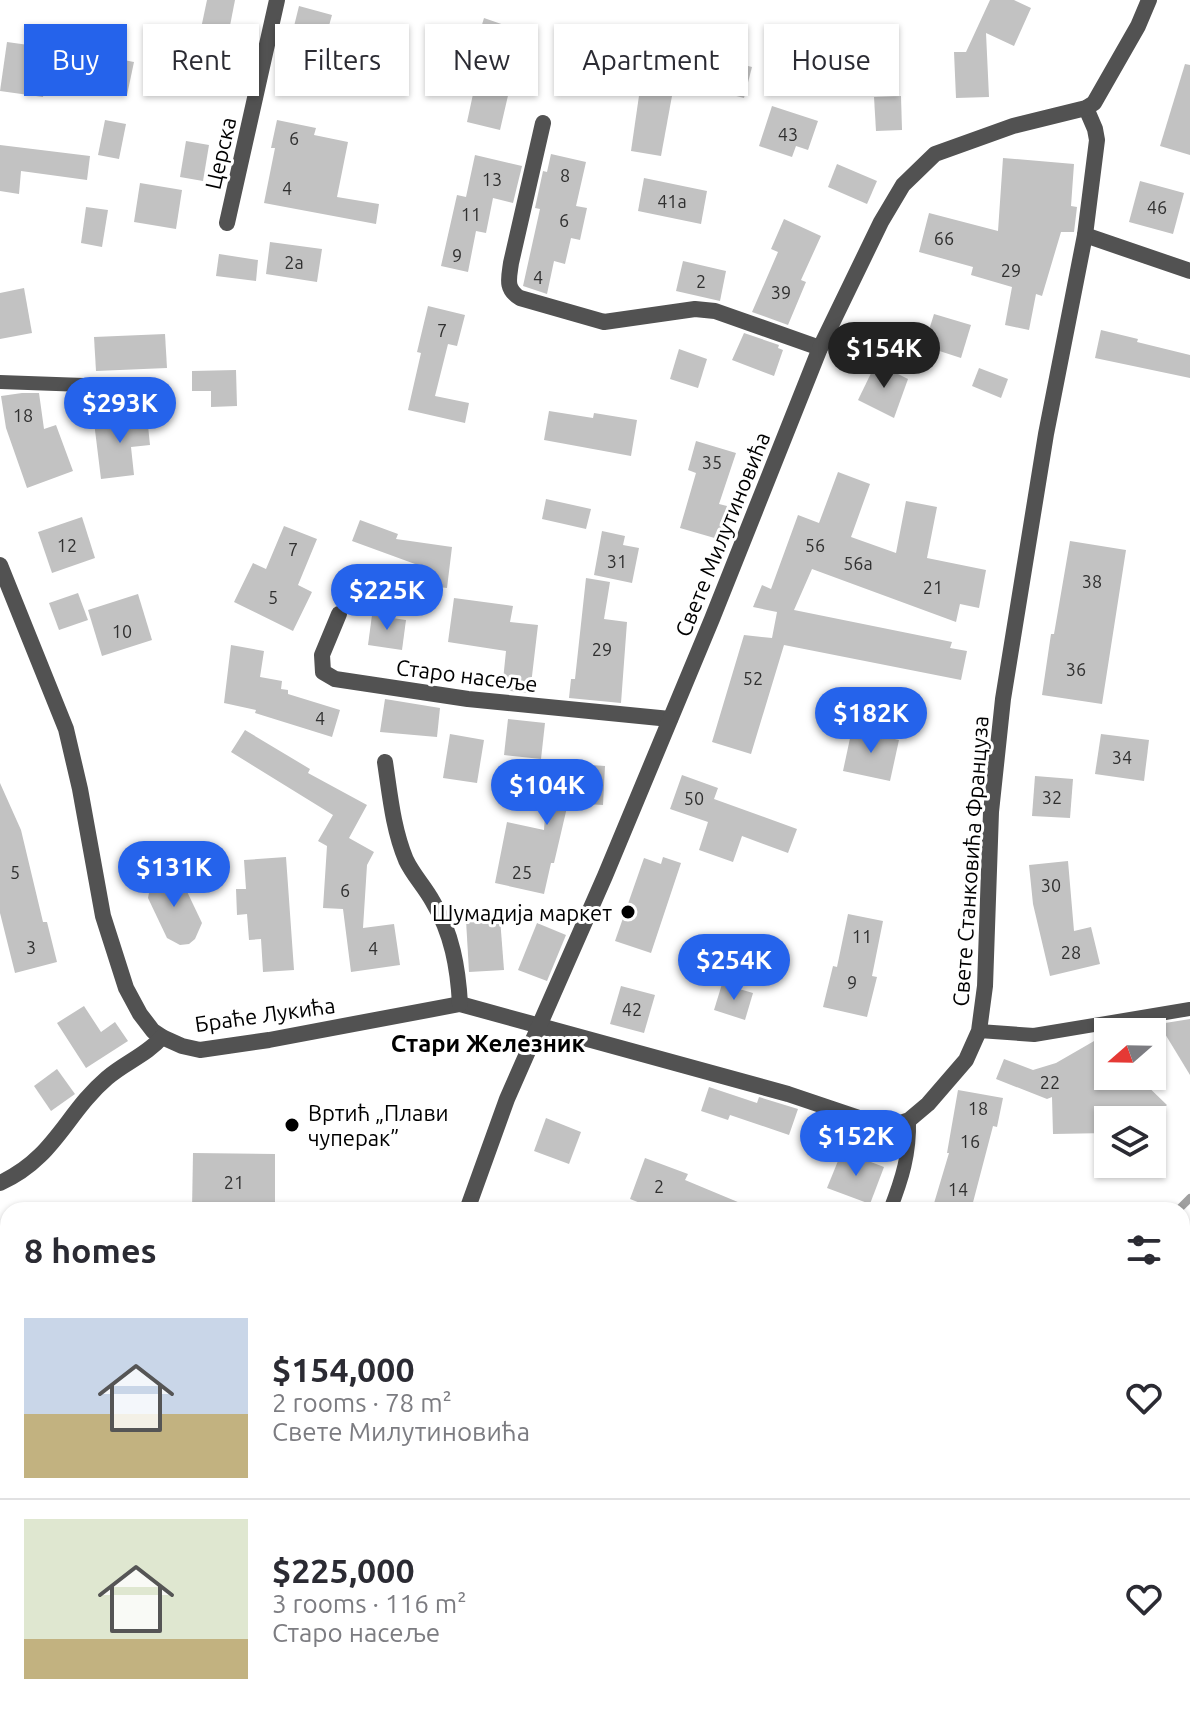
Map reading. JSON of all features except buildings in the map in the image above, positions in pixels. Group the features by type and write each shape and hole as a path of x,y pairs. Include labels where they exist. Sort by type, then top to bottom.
{"street":[{"name":"Церска","path":"227,223 277,0"},
{"path":"1086,108 1101,94 1149,0"},
{"name":"Свете Станковића Француза","path":"909,1120 928,1104 966,1060 979,1031 985,986 991,812 1003,699 1046,434 1085,235 1097,140 1086,108"},
{"name":"Свете Милутиновића","path":"470,1202 507,1099 670,719 820,348 881,222 903,185 935,154 1013,126 1086,108"},
{"path":"543,123 511,263 508,283 511,292 520,298 592,321 695,309 715,311 820,348"},
{"path":"1085,235 1190,271"},
{"path":"0,565 66,729 103,916 126,988 140,1014 162,1037 106,1078 53,1143 19,1173 0,1183"},
{"name":"Старо насеље","path":"339,614 321,662 323,672 330,678 468,699 670,719"},
{"path":"385,762 397,836 408,864 434,903 450,938 460,1004"},
{"name":"Браће Лукића","path":"162,1037 200,1050 460,1004 540,1026"},
{"path":"540,1026 788,1094 874,1123 891,1126 909,1120"}],"lane":[{"path":"0,382 84,385"},
{"path":"979,1031 1034,1035 1190,1009"},
{"path":"893,1202 910,1144 909,1120"}],"waterway":[{"path":"1186,1202 1190,1198"}],"place":[{"name":"Шумадија маркет","path":"628,912"},
{"name":"Вртић „Плави чуперак”","path":"292,1125"}],"district":[{"name":"Стари Железник","path":"488,1043"}]}
